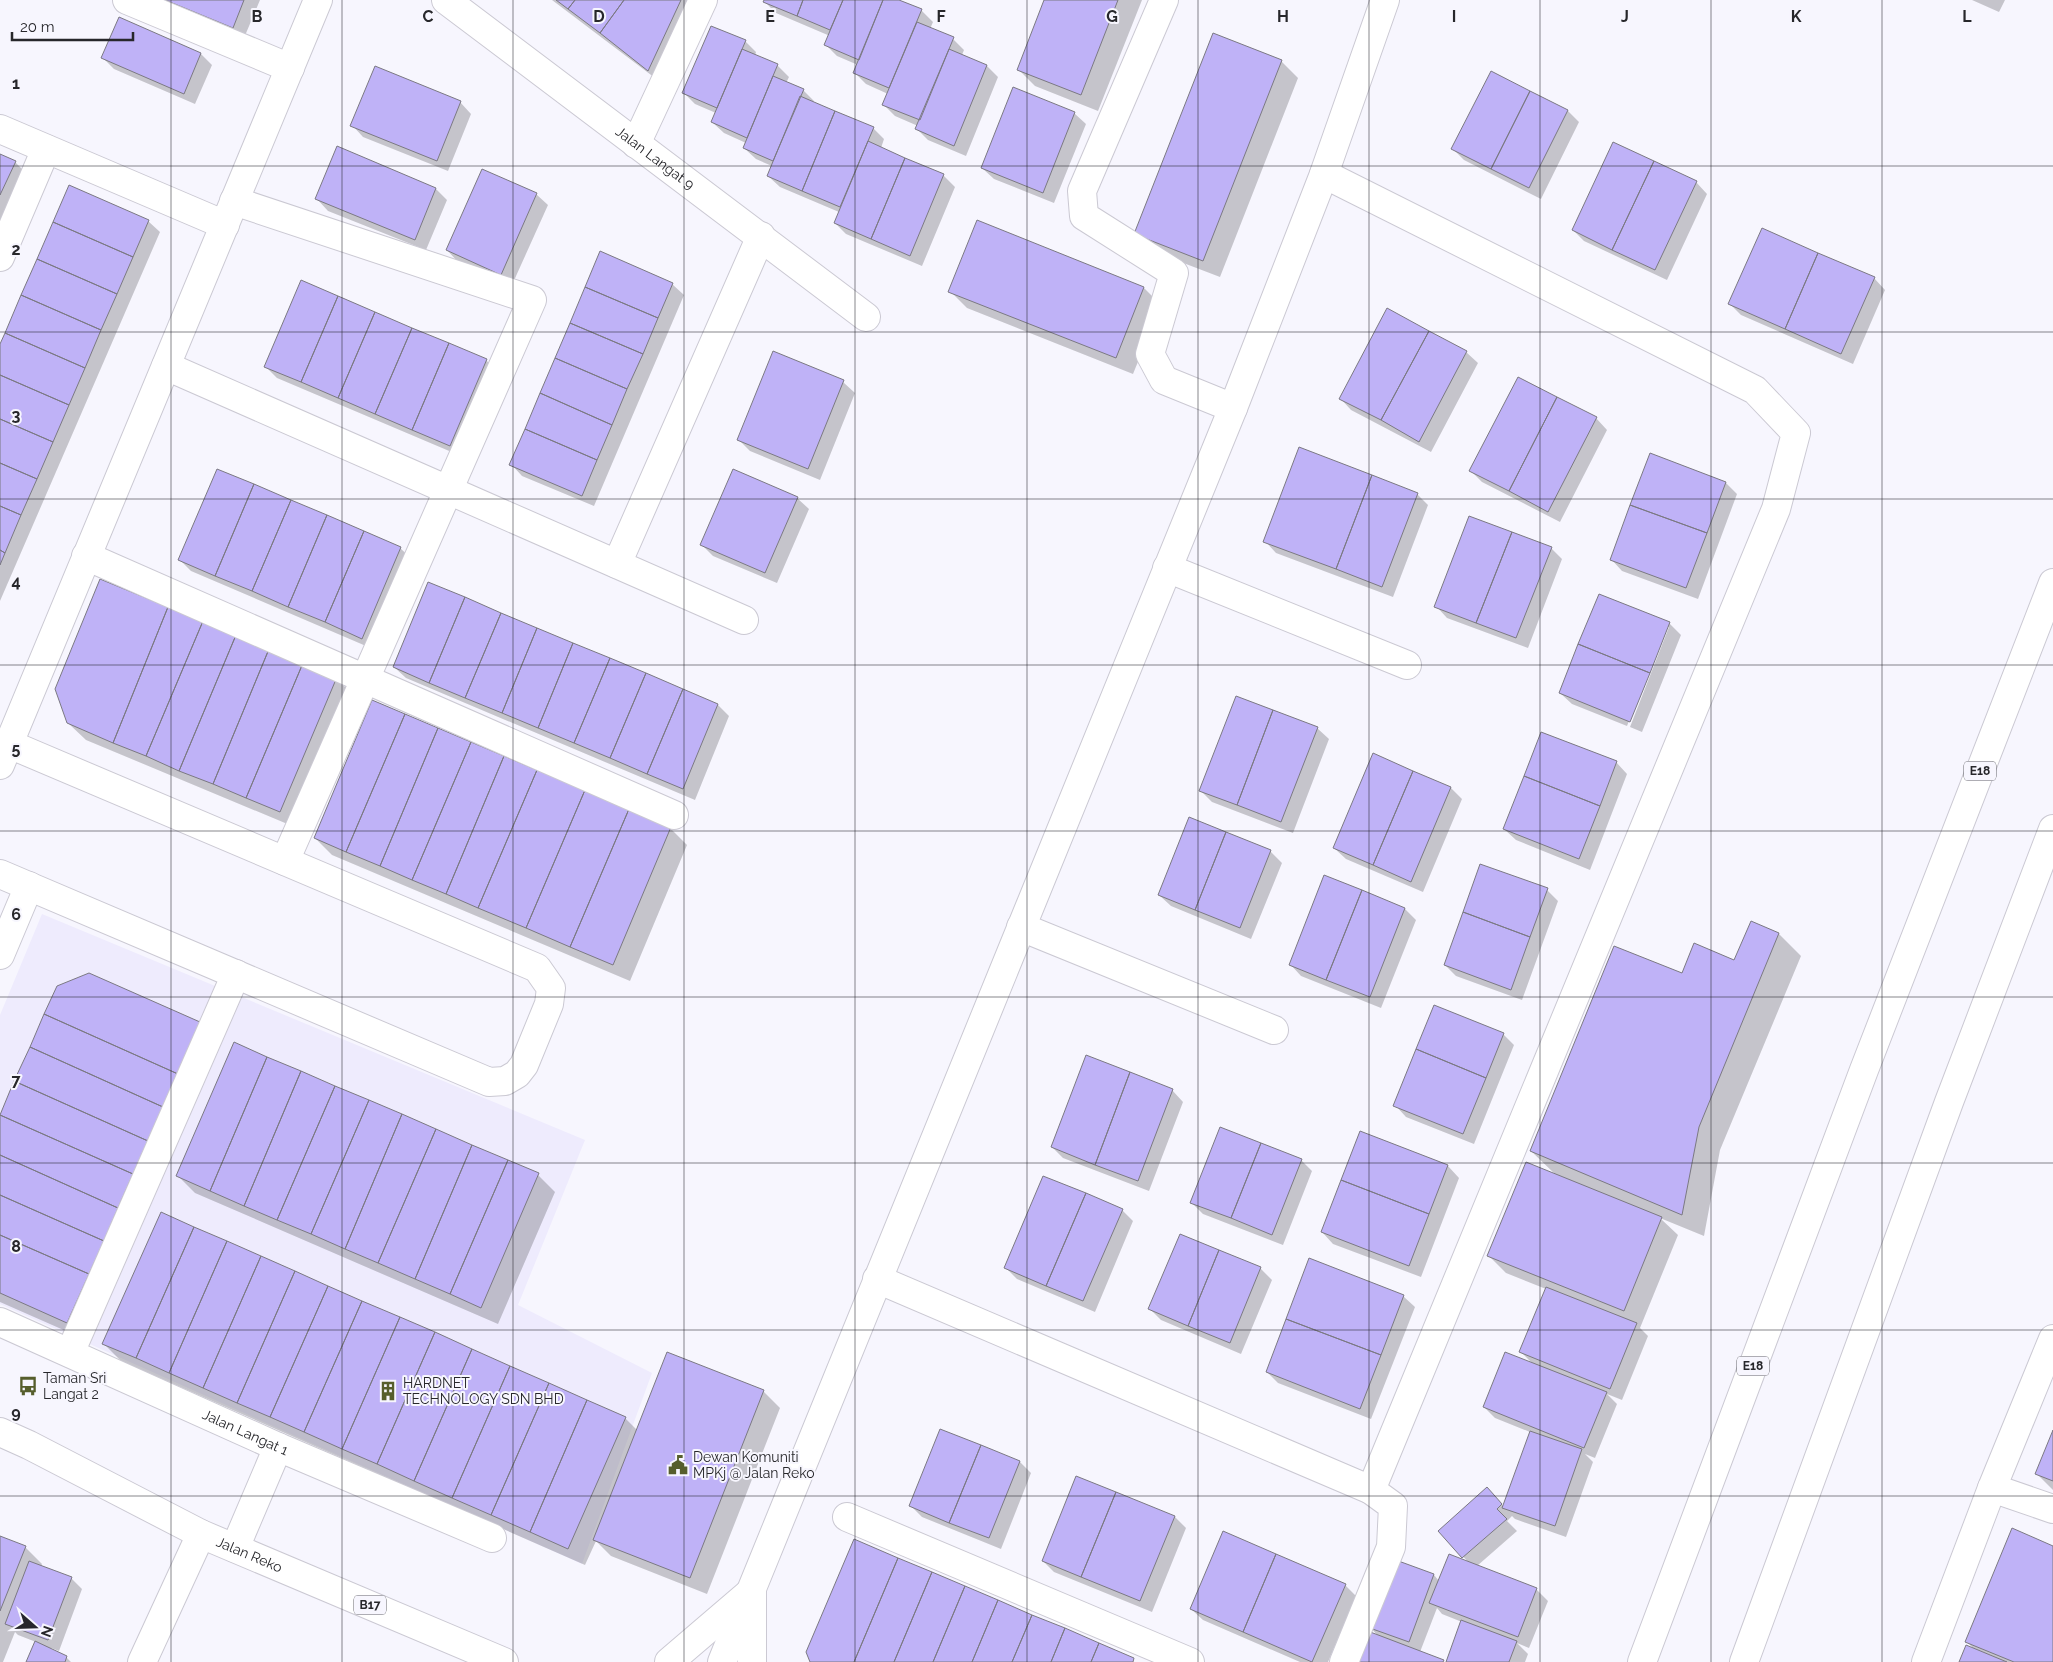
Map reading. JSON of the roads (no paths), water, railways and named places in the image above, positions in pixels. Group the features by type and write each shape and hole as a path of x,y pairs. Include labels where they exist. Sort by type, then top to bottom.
{"main road":[{"path":"127,0 290,68"},
{"path":"0,874 489,1082 505,1081 517,1074 524,1065 549,1004 551,988 537,968 285,861 7,736 86,556 318,0"},
{"name":"Jalan Langat 9","path":"446,0 866,317"},
{"path":"636,144 703,0"},
{"path":"1164,0 1082,191 1084,216 1174,273 1150,354 1164,380 1233,408"},
{"path":"722,1662 1233,408 1324,174 1385,0"},
{"path":"0,129 46,149 230,213 532,300 285,861"},
{"path":"0,257 46,149"},
{"path":"1324,174 1755,390 1796,433 1776,509 1371,1490"},
{"path":"617,564 760,236"},
{"path":"166,366 744,620"},
{"path":"86,556 674,815"},
{"path":"1167,568 1407,665"},
{"name":"E18","path":"1642,1662 1864,1070 2053,583"},
{"path":"1744,1662 1948,1102 2053,829"},
{"path":"0,955 29,886"},
{"path":"1021,927 1274,1030"},
{"path":"70,1353 236,974"},
{"path":"877,1279 1371,1490 1392,1506 1391,1547 1344,1662"},
{"name":"Jalan Langat 1","path":"0,1322 278,1447 492,1538"},
{"path":"1926,1662 1992,1488 2053,1338"},
{"name":"Jalan Reko","path":"0,1432 201,1534 504,1662"},
{"path":"235,1548 278,1447"},
{"path":"1992,1488 2053,1509"},
{"path":"847,1517 1190,1662"},
{"path":"142,1662 201,1534"},
{"path":"669,1662 752,1591"},
{"path":"752,1591 752,1662"}],"place":[{"name":"Taman Sri Langat 2","path":"28,1386"},
{"name":"HARDNET TECHNOLOGY SDN BHD","path":"388,1391"},
{"name":"Dewan Komuniti MPKj @ Jalan Reko","path":"678,1465"}]}
